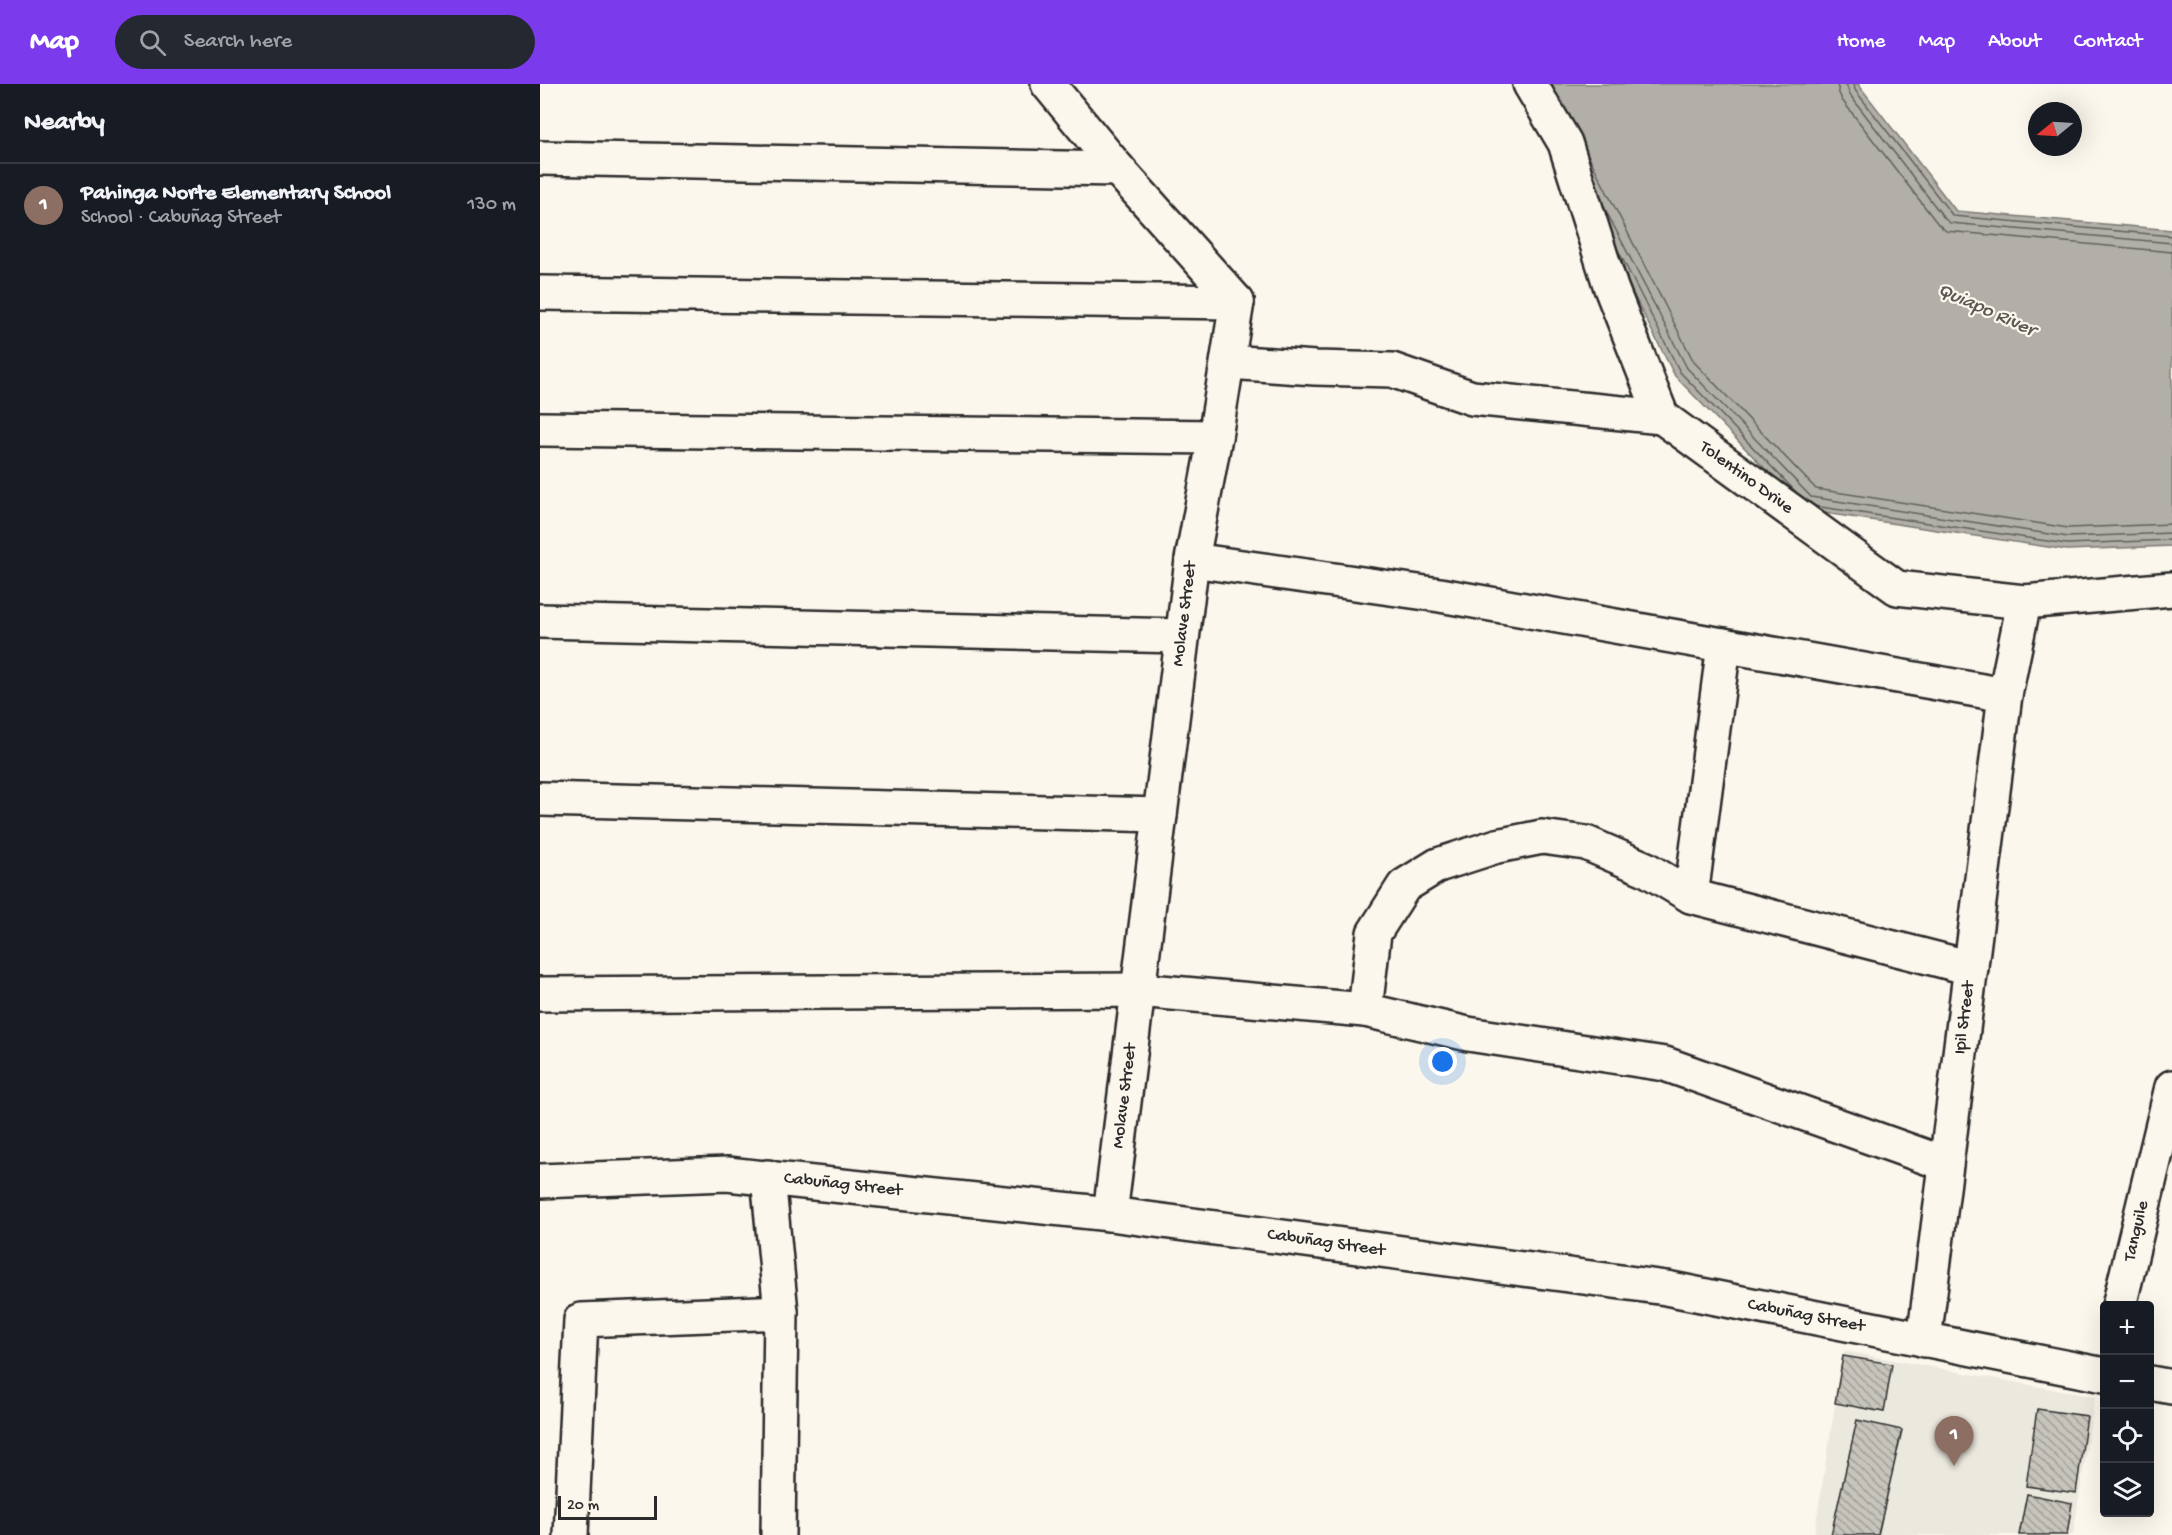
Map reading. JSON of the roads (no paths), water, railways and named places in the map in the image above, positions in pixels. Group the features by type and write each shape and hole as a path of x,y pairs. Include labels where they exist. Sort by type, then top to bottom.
{"street":[{"path":"1048,84 1119,169 1237,302"},
{"path":"1227,362 1392,370 1472,398 1662,417 1611,288 1564,143 1530,84"},
{"path":"540,158 1119,169"},
{"path":"540,293 1237,302"},
{"name":"Molave Street","path":"1110,1214 1192,560 1237,302"},
{"name":"Tolentino Drive","path":"1662,417 1897,588 2024,602 2172,589"},
{"path":"540,429 1215,437"},
{"path":"1192,560 1440,595 2005,695"},
{"name":"Ipil Street","path":"1924,1340 2005,695 2024,602"},
{"path":"540,621 1182,636"},
{"path":"1691,896 1724,645"},
{"path":"540,799 1160,815"},
{"path":"1365,1010 1374,933 1404,886 1438,865 1497,846 1542,837 1586,843 1646,869 1691,896 1971,968"},
{"path":"540,994 1138,990 1365,1010 1468,1034 1665,1064 1946,1164"},
{"name":"Tanguile","path":"2121,1301 2170,1102"},
{"name":"Cabuñag Street","path":"540,1180 727,1174 1110,1214 1666,1288 1924,1340 2100,1371"},
{"path":"768,1177 781,1312 778,1535"},
{"path":"571,1535 581,1320 781,1312"},
{"path":"2154,1384 2172,1387"}],"water":[{"name":"Quiapo River","path":"1526,84 1858,84 1956,211 2172,230 2172,546 2067,550 1805,510 1675,376"}],"place":[{"name":"Pahinga Norte Elementary School","path":"1954,1466"}]}
